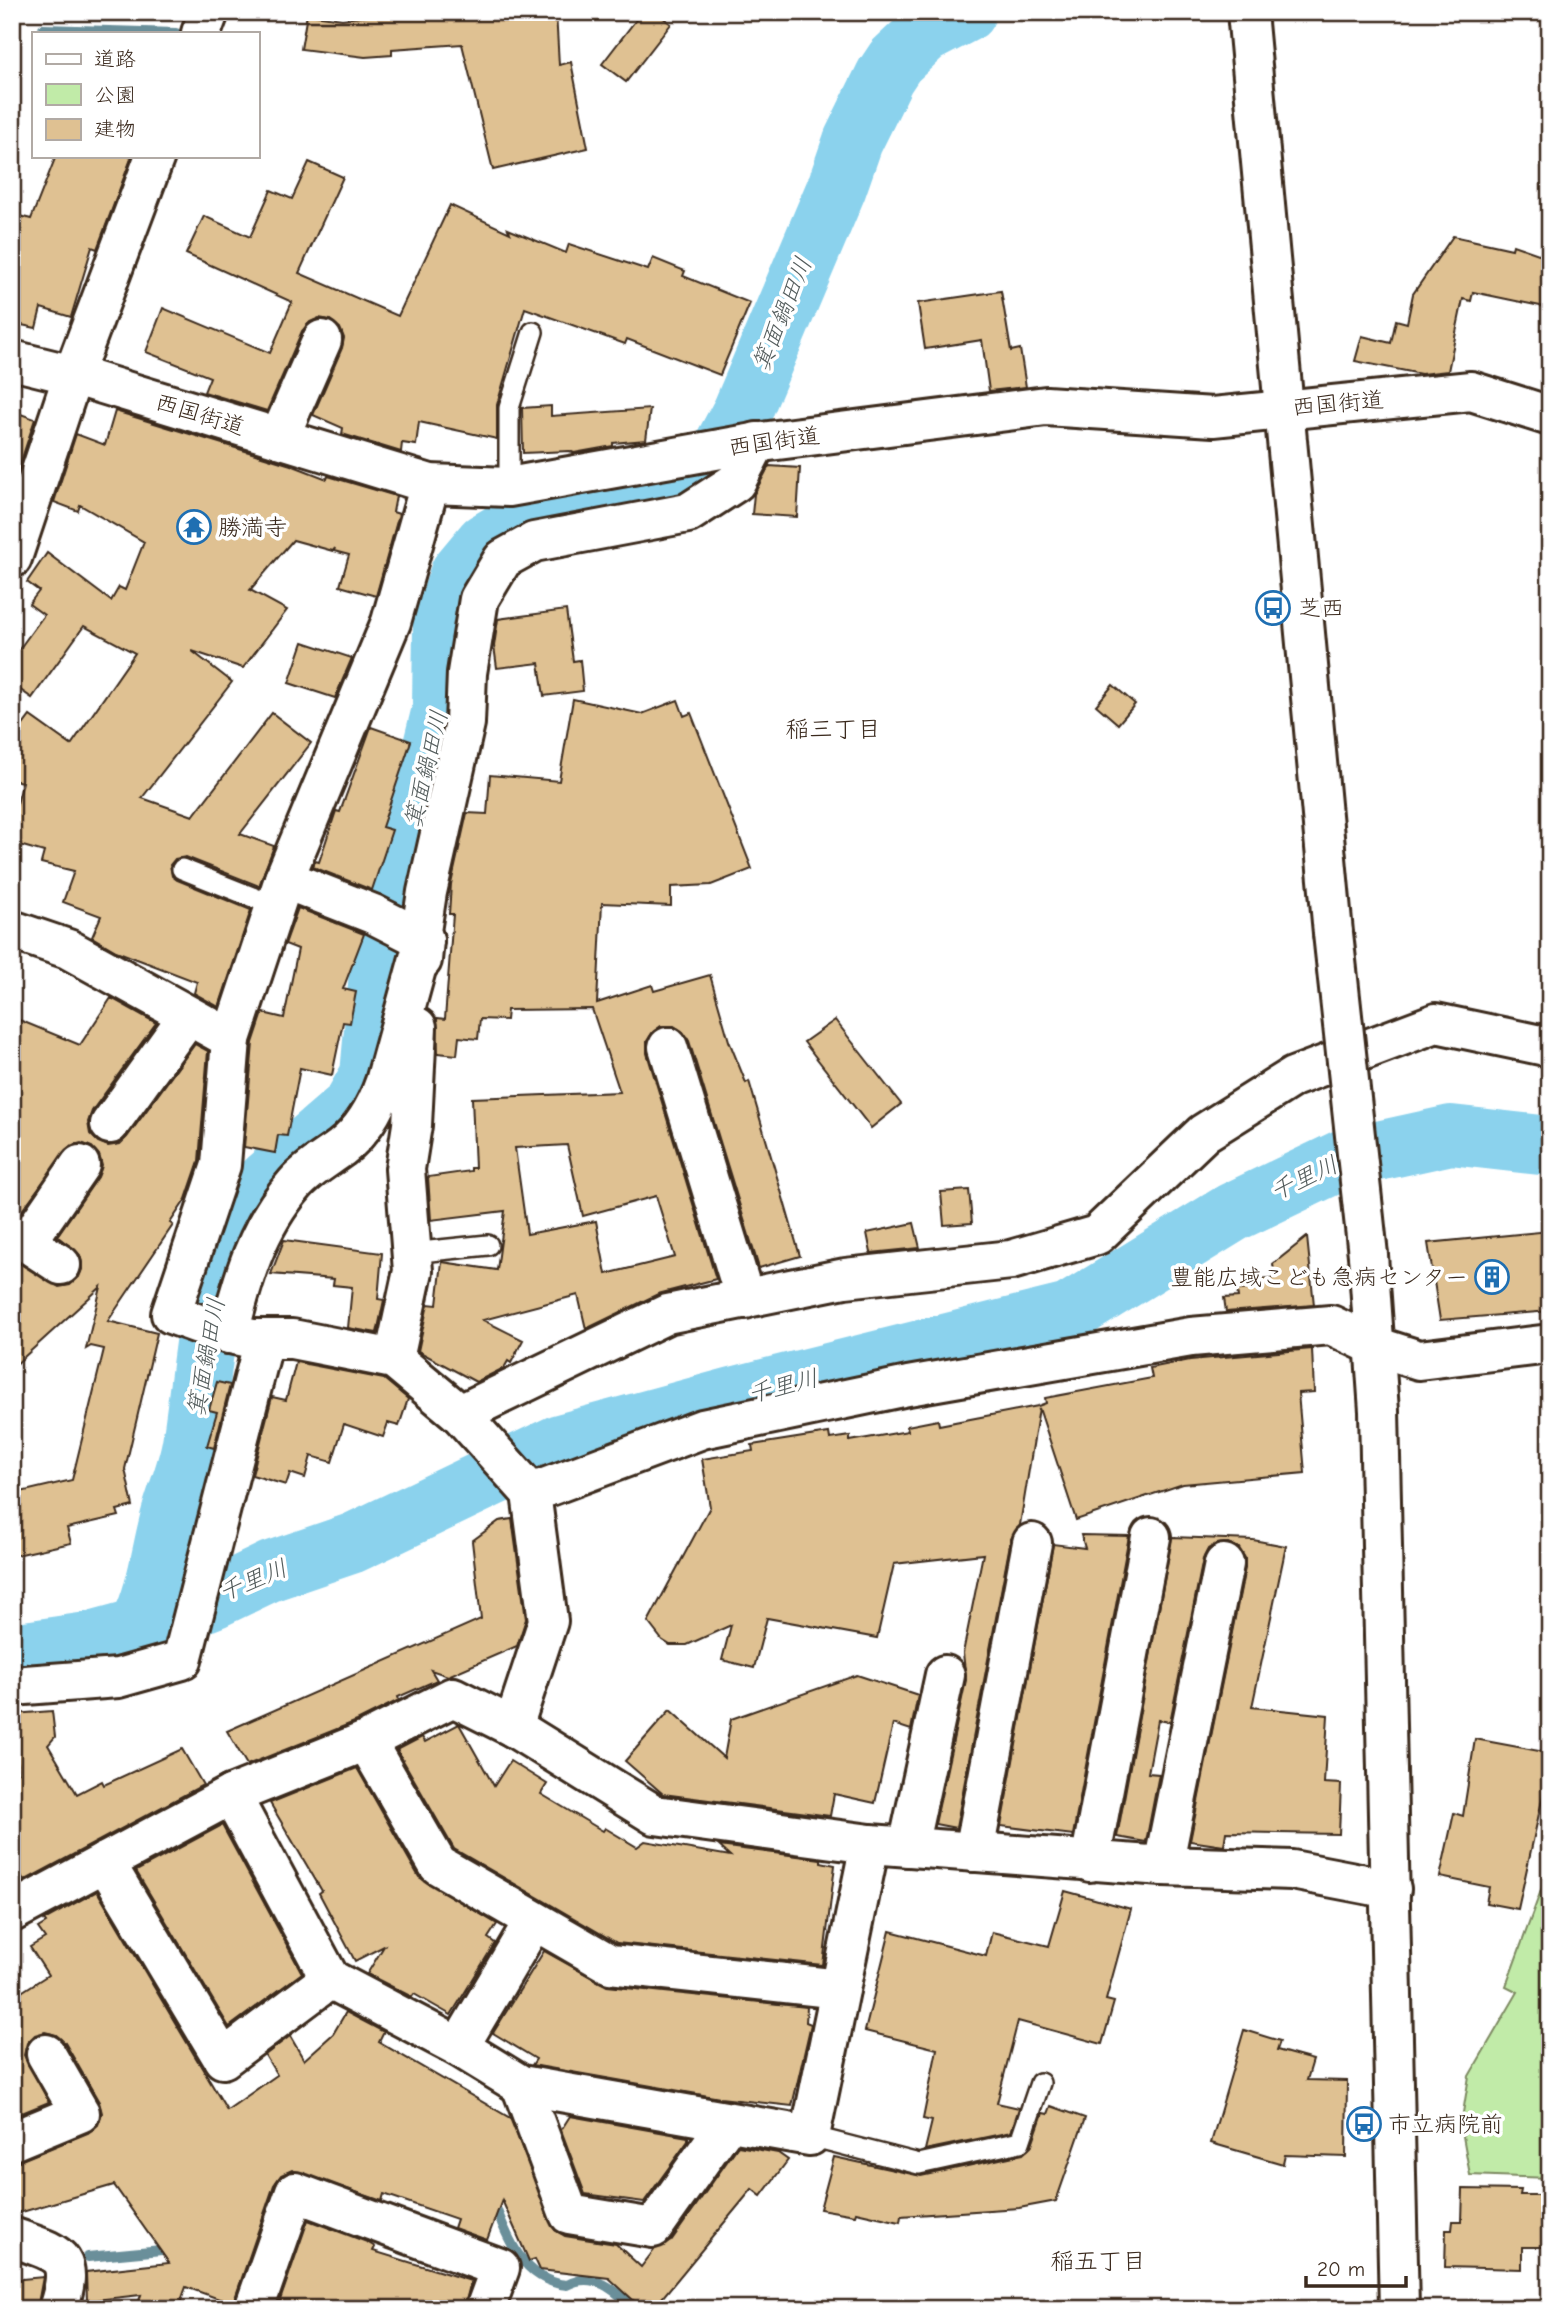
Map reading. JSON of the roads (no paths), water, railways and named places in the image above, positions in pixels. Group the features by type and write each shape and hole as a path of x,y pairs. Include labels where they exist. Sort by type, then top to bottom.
{"street":[{"path":"201,32 209,12"},
{"path":"1247,12 1333,933 1368,1255 1380,1410 1399,2309"},
{"path":"12,558 73,375 154,158"},
{"path":"279,438 322,340"},
{"name":"西国街道","path":"12,360 73,375 430,484 509,487 755,443 1046,406 1213,417 1471,391 1550,416"},
{"path":"12,1686 118,1678 182,1660 209,1547 238,1335 259,1234 295,1183 352,1138 377,1104 417,936 421,931 427,892 465,723 467,673 479,599 503,559 534,542 688,513 736,482 755,443"},
{"path":"430,484 391,622 280,892 231,1039 221,1165 171,1314 238,1335 292,1339 394,1359 460,1414 531,1493 548,1621 513,1727"},
{"path":"280,892 373,914 417,936"},
{"path":"12,930 68,949 231,1039"},
{"path":"394,1359 413,1271 405,1169 412,1125 417,936"},
{"path":"110,1125 188,1016"},
{"path":"460,1414 667,1314 845,1278 1011,1260 1097,1235 1204,1133 1293,1077 1436,1023 1550,1047"},
{"path":"668,1047 745,1298"},
{"path":"61,1265 20,1238 80,1165"},
{"path":"531,1493 702,1429 908,1386 1204,1336 1331,1325 1375,1346 1419,1360 1550,1344"},
{"path":"1090,1862 1151,1537"},
{"path":"974,1852 1032,1543"},
{"path":"1163,1866 1224,1564"},
{"path":"908,1847 945,1675"},
{"path":"12,1912 231,1795 366,1741 453,1697 513,1727 654,1815 870,1844 1090,1862 1292,1870 1391,1889"},
{"path":"366,1741 438,1865 610,1964 840,1989"},
{"path":"231,1795 330,1979 459,2046 521,2085 810,2136 870,1844"},
{"path":"105,1862 223,2059 330,1979"},
{"path":"459,2046 533,1922"},
{"path":"12,2141 80,2113 46,2054"},
{"path":"521,2085 569,2214 653,2228 728,2122"},
{"path":"254,2309 295,2192 500,2268 485,2309"},
{"path":"12,2237 48,2250 62,2259 65,2285 60,2308"}],"lane":[{"path":"509,487 509,408 533,332"},
{"path":"182,869 280,892"},
{"path":"411,1253 488,1245"},
{"path":"810,2136 919,2164 1020,2142 1040,2083"}],"waterway":[{"name":"箕面鍋田川","path":"139,1628 154,1587 171,1515 190,1452 211,1305 231,1238 247,1208 267,1180 352,1107 370,1075 380,962 442,709 443,623 460,573 485,543 514,526 611,503 664,494 703,478 713,466 742,412 837,187 853,141 885,76 895,61 924,34 966,12"},
{"path":"43,29 143,32"},
{"name":"千里川","path":"12,1653 88,1642 139,1628 215,1598 271,1571 353,1543 560,1444 733,1397 1069,1313 1233,1212 1346,1158 1451,1135 1550,1146"},
{"path":"493,2200 518,2254 539,2275 552,2282 567,2285 577,2281 595,2281 612,2290 635,2309"},
{"path":"88,2257 172,2249"}],"place":[{"name":"勝満寺","path":"194,527"},
{"name":"芝西","path":"1273,608"},
{"name":"豊能広域こども急病センター","path":"1492,1277"},
{"name":"市立病院前","path":"1364,2124"}],"district":[{"name":"稲三丁目","path":"833,729"},
{"name":"稲五丁目","path":"1098,2261"}]}
